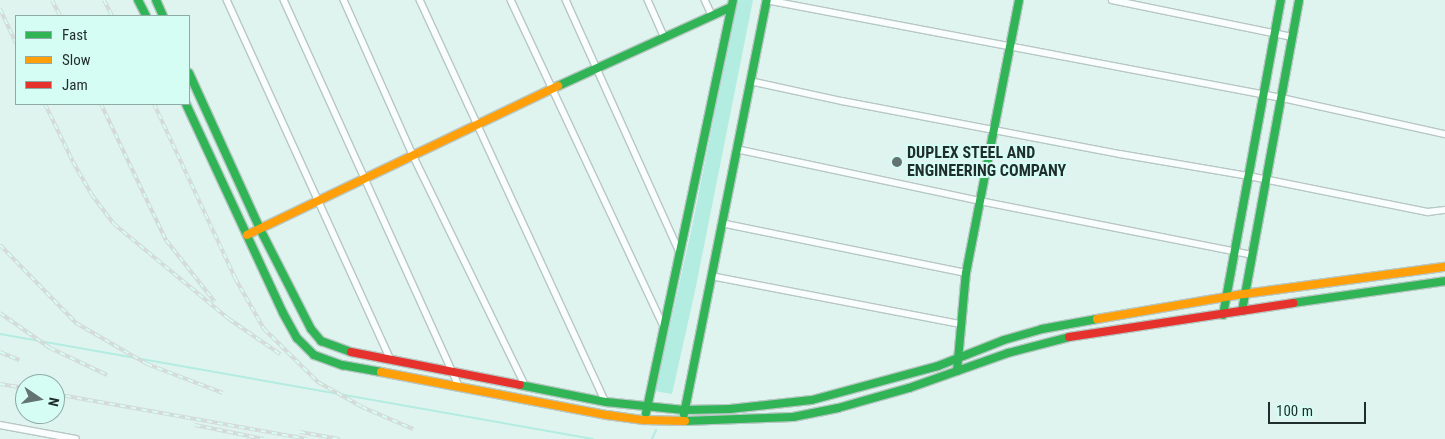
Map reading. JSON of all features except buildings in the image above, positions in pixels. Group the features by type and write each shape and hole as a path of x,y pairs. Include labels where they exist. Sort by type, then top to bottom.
{"street":[{"path":"138,0 146,15"},
{"path":"156,0 163,15"},
{"path":"227,0 391,360"},
{"path":"284,0 459,386"},
{"path":"344,0 413,155 526,387"},
{"path":"420,0 606,402"},
{"path":"511,0 665,327"},
{"path":"566,0 680,253"},
{"path":"648,0 664,36"},
{"path":"705,0 712,15"},
{"path":"681,420 767,0 1282,98 1445,134"},
{"path":"957,371 966,273 1018,0"},
{"path":"1112,0 1293,37"},
{"path":"1223,315 1281,0"},
{"path":"1242,311 1300,0"},
{"path":"247,235 732,4"},
{"path":"644,420 651,408 665,327 732,4"},
{"path":"190,75 260,229 310,329 321,341 344,351 606,402 682,410 730,409 819,399 938,366 958,356 1042,329 1244,294 1445,267"},
{"path":"750,80 842,101 1120,154 1249,176 1428,212 1445,210"},
{"path":"186,105 288,321 297,338 314,354 342,365 607,415 644,420 793,417 838,408 909,388 1008,352 1078,335 1445,281"},
{"path":"736,149 980,201 1252,255"},
{"path":"721,223 966,273"},
{"path":"711,276 960,324"},
{"path":"0,425 76,439"}],"shaded area":[{"path":"737,0 753,0 695,291 672,394 655,391 692,227"}],"waterway":[{"path":"0,334 593,439"},
{"path":"652,439 656,430"}],"railway":[{"path":"52,0 60,15"},
{"path":"104,0 112,15"},
{"path":"0,9 15,41"},
{"path":"45,105 73,162 92,195 114,224 229,319 280,354"},
{"path":"101,105 166,240 215,302"},
{"path":"154,105 235,278 264,329 318,382 362,407 413,429"},
{"path":"0,245 76,323 147,364 223,393"},
{"path":"0,313 50,348 107,375"},
{"path":"0,352 19,360"},
{"path":"0,384 15,386"},
{"path":"65,396 307,439"},
{"path":"195,425 264,439"},
{"path":"300,432 339,439"}],"traffic: fast":[{"path":"138,0 146,15"},
{"path":"156,0 163,15"},
{"path":"646,413 733,0"},
{"path":"684,414 767,0"},
{"path":"957,371 966,273 1019,0"},
{"path":"1223,315 1281,0"},
{"path":"1242,311 1299,0"},
{"path":"558,86 731,7"},
{"path":"190,75 260,229 311,329 321,341 351,352"},
{"path":"186,105 283,313 297,338 314,355 342,365 381,372"},
{"path":"1293,303 1445,281"},
{"path":"520,385 606,402 684,410 730,409 812,400 938,366 1004,340 1042,329 1097,319"},
{"path":"685,421 793,417 838,408 909,388 1008,353 1069,337"}],"traffic: slow":[{"path":"247,235 558,86"},
{"path":"1097,319 1244,294 1445,267"},
{"path":"381,372 607,415 644,420 685,421"}],"traffic: jam":[{"path":"1069,337 1293,303"},
{"path":"351,352 520,385"}],"place":[{"name":"DUPLEX STEEL AND ENGINEERING COMPANY","path":"897,162"}]}
